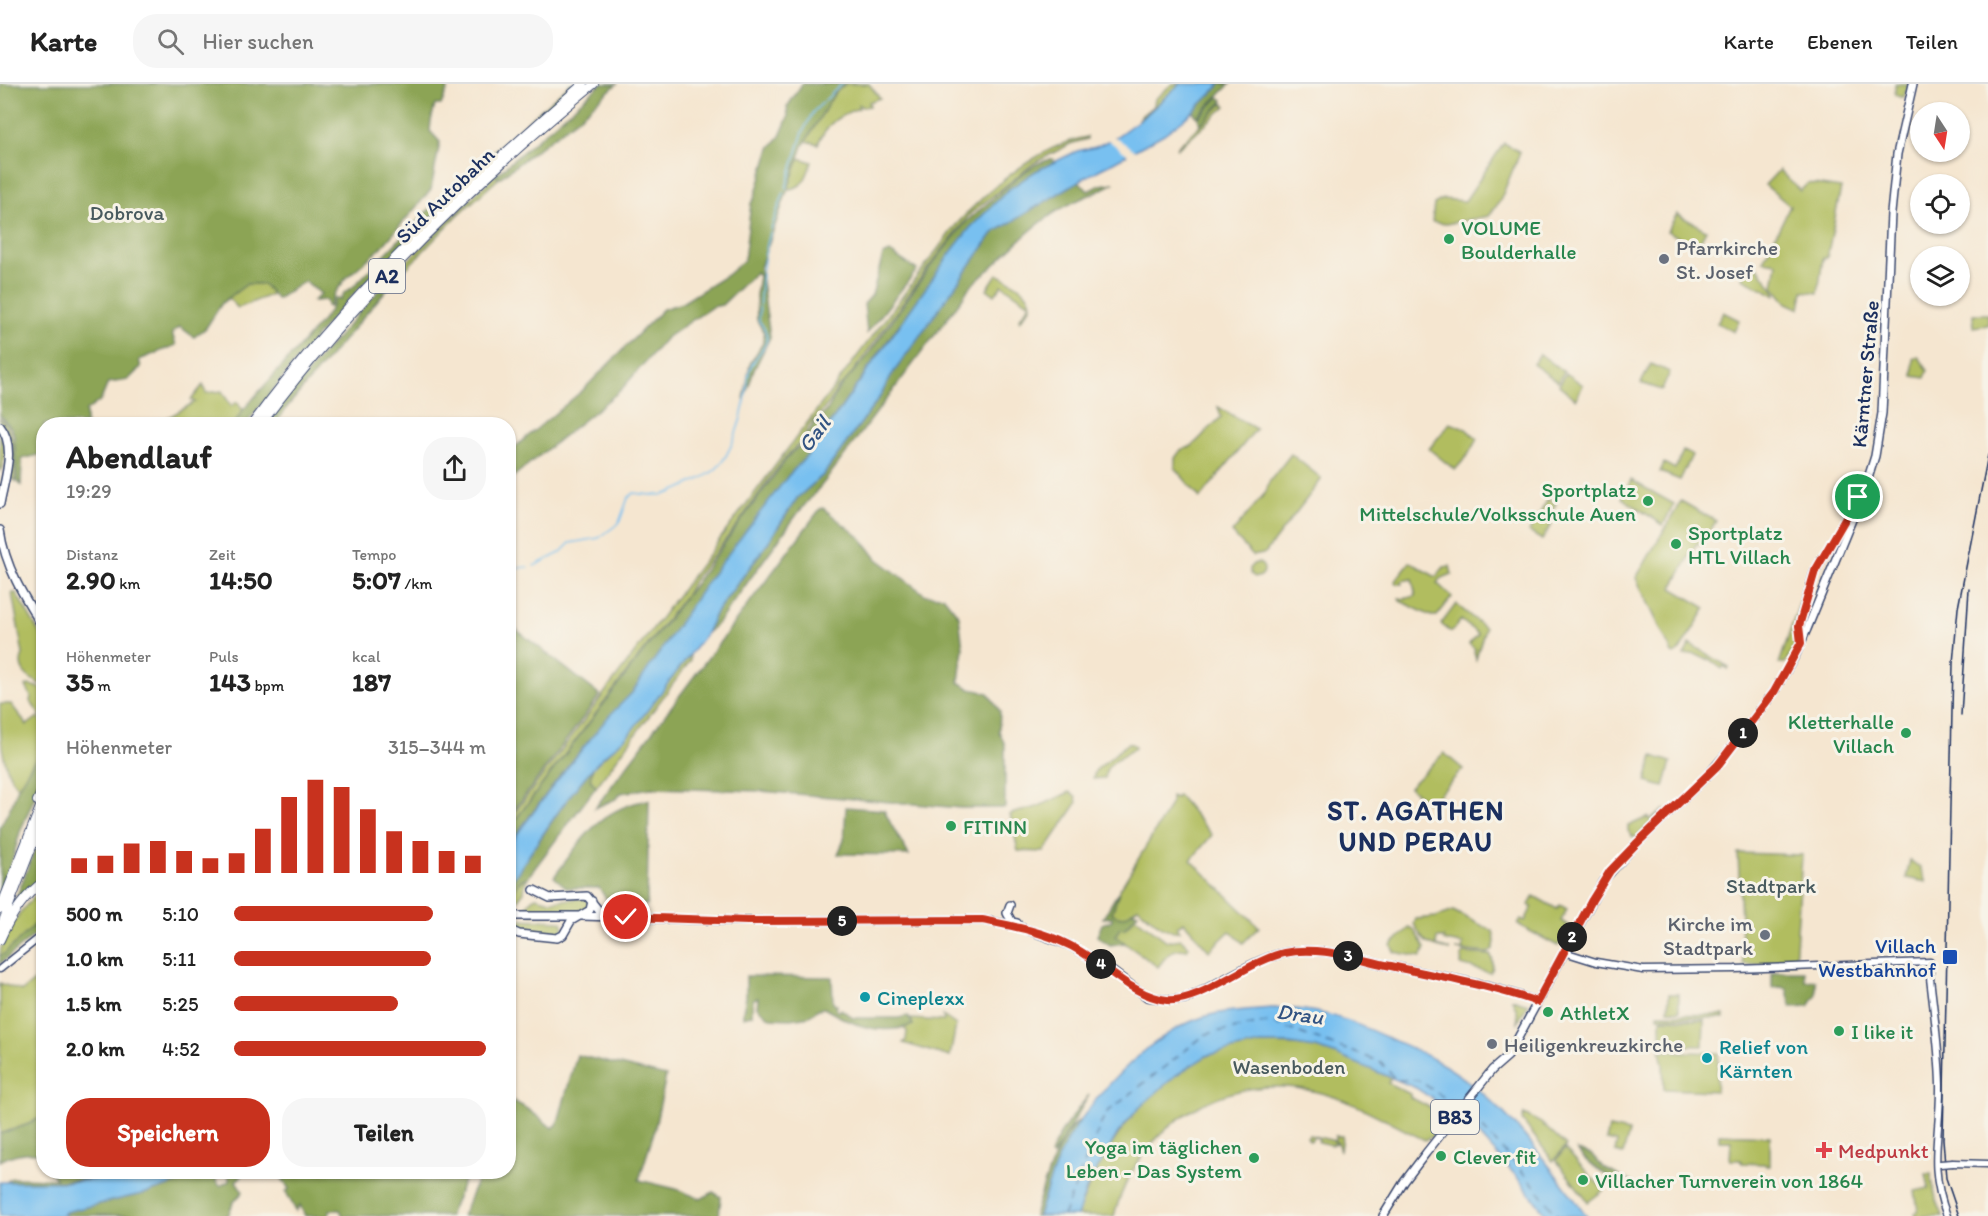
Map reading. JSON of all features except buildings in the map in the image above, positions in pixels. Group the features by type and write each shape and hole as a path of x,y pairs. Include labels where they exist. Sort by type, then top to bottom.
{"highway":[{"name":"Süd Autobahn","path":"258,417 322,338 388,265 453,200 583,84"},
{"name":"Süd Autobahn","path":"267,417 333,335 386,277 456,207 594,84"},
{"path":"25,841 27,827 36,805"},
{"path":"0,909 36,816"},
{"path":"0,929 36,837"},
{"path":"0,940 9,921 24,899 36,888"}],"main road":[{"name":"Kärntner Straße","path":"1564,952 1610,871 1718,765 1767,703 1796,654 1865,488 1875,456 1882,413 1891,222 1897,152 1913,84"},
{"path":"0,426 6,435 9,453 0,504"},
{"path":"1801,643 1799,626 1815,571 1865,488"},
{"path":"0,530 3,550 11,571 36,612"},
{"path":"534,890 550,897 583,895 592,901 600,912 626,917"},
{"path":"516,933 557,938 563,935 571,921 591,909 592,901"},
{"path":"1010,905 1007,913 1012,922 1029,927 1032,931"},
{"path":"516,916 748,921 982,920 1017,926 1069,945 1108,968 1148,997 1170,1000 1192,996 1274,956 1306,950 1332,953 1467,981 1537,1002"},
{"path":"541,916 563,920 567,929"},
{"path":"0,969 36,940"},
{"path":"1564,952 1596,962 1643,970 1930,962 1940,1087 1939,1193 1947,1216"},
{"name":"B83","path":"1383,1216 1425,1153 1492,1070 1508,1056 1564,952"},
{"path":"1938,1163 1988,1164"}],"green space":[{"name":"Dobrova","path":"0,84 450,84 441,105 435,105 431,121 430,131 440,142 431,190 381,248 347,277 335,293 329,307 326,300 313,301 321,294 305,281 277,299 263,284 247,284 222,303 206,328 194,337 180,327 172,333 176,345 139,360 141,367 128,380 108,383 101,400 86,411 86,417 36,417 36,456 22,459 21,485 17,481 14,435 0,415"},
{"path":"570,84 577,84 463,187 354,294 252,417 238,417 321,322 335,298 340,300 344,293 354,286 440,198"},
{"path":"601,84 617,84 577,119 498,179 496,174"},
{"path":"802,84 845,84 834,94 803,146 760,268 770,337 754,370 744,400 750,364 763,343 764,333 757,320 756,295 759,276 756,272 722,305 712,307 666,338 621,390 516,474 516,446 583,390 663,309 682,303 727,275 744,260 751,203 770,148 780,136 788,117 787,107"},
{"path":"845,84 869,84 880,98 869,102 870,106 862,107 858,104 859,108 834,121 818,144 806,141 834,94"},
{"path":"1172,84 1180,84 1138,121 1154,105 1155,99"},
{"path":"1221,84 1230,84 1197,117 1193,111"},
{"path":"1895,84 1909,84 1904,97 1895,95"},
{"path":"1219,97 1223,100 1222,102 1200,125 1198,118"},
{"path":"1223,103 1226,106 1176,148"},
{"path":"1087,137 1034,163 970,214 846,381 837,388 829,403 809,426 801,442 769,479 737,525 693,581 687,593 516,819 516,811 955,226 982,198 1015,171 1050,149"},
{"path":"1504,143 1520,152 1500,201 1489,216 1446,224 1432,222 1434,204 1443,199 1465,201"},
{"path":"799,158 812,162 801,184 788,189"},
{"path":"1050,159 1054,162 1008,190 896,329 808,455 788,476 632,693 568,767 516,836 516,819 689,592 791,453 802,444 814,423 829,408 837,391 865,359 930,267 966,222 1035,165"},
{"path":"1779,170 1800,191 1808,183 1841,188 1827,258 1823,258 1818,293 1803,291 1800,309 1787,303 1773,286 1777,263 1763,261 1790,206 1765,185"},
{"path":"496,174 498,179 458,215 393,282 389,279"},
{"path":"1079,181 1088,191 1100,185 1114,183 1049,216 969,288 825,481 798,513 718,623 705,635 716,612 765,547 797,498 823,475 993,233"},
{"path":"1677,214 1706,230 1697,247 1667,231"},
{"path":"890,252 917,270 867,333 864,304 872,295 883,255"},
{"path":"1751,261 1776,293 1775,295 1742,278"},
{"path":"997,274 1019,286 1028,295 1031,306 1020,321 1019,319 1030,304 1002,285 995,295 987,289"},
{"path":"389,279 393,282 280,417 273,417 320,357"},
{"path":"247,284 263,284 273,294 238,308 228,298"},
{"path":"1723,312 1739,320 1734,332 1717,323"},
{"path":"1973,314 1988,314 1988,325 1973,327"},
{"path":"1540,354 1564,372 1558,382 1533,364"},
{"path":"1918,356 1928,370 1925,378 1913,376 1913,359"},
{"path":"1651,364 1670,372 1662,390 1641,383"},
{"path":"1566,373 1583,385 1576,399 1559,385"},
{"path":"203,385 206,393 222,391 231,406 237,402 243,410 238,417 169,417 195,402 191,400"},
{"path":"1218,407 1256,429 1200,498 1175,468 1175,458 1180,451 1192,446 1221,417"},
{"path":"0,418 10,431 12,439 15,455 15,481 9,476 12,462 10,440"},
{"path":"1450,423 1466,429 1477,439 1468,455 1455,470 1429,449"},
{"path":"0,432 5,448 3,468 0,471"},
{"path":"1683,451 1692,455 1680,480 1660,472 1664,463 1675,469"},
{"path":"1291,454 1321,480 1266,552 1253,556 1232,533 1266,492 1269,482"},
{"name":"Sportplatz Mittelschule/Volksschule Auen","path":"1631,480 1674,504 1663,525 1622,498"},
{"path":"1548,499 1556,504 1547,519 1552,523 1542,540 1529,532"},
{"path":"1681,501 1716,521 1702,545 1697,543 1672,588 1706,608 1680,650 1674,654 1636,578"},
{"path":"823,508 862,539 877,559 926,595 943,596 959,616 963,648 959,682 970,689 988,693 1000,711 999,731 1005,745 1005,808 961,808 760,791 651,788 621,793 616,799 595,808 820,509"},
{"path":"1410,562 1436,577 1444,567 1450,566 1452,574 1440,579 1437,583 1452,597 1437,616 1431,616 1400,601 1399,598 1416,596 1412,579 1402,581 1402,584 1396,584 1395,581"},
{"path":"1254,563 1260,563 1264,570 1260,577 1254,577 1250,573 1250,567"},
{"path":"1808,578 1796,625 1797,643 1785,663 1779,664"},
{"path":"12,593 16,593 36,627 36,682 23,670 21,660 23,654"},
{"path":"1456,604 1485,628 1476,659 1475,649 1469,644 1478,634 1461,620 1451,632 1441,624"},
{"path":"516,629 600,695 516,808"},
{"path":"1690,644 1729,667 1728,669 1724,666 1722,669 1709,659 1695,654 1684,655"},
{"path":"690,653 690,661 596,787 590,779 593,767 630,733"},
{"path":"26,686 36,687 36,709 30,701 31,697"},
{"path":"0,704 11,704 27,725 36,718 36,759 18,787 4,760"},
{"path":"1128,743 1134,745 1135,748 1111,764 1105,778 1093,779 1095,771"},
{"path":"1444,753 1463,769 1430,804 1409,787"},
{"path":"1653,756 1671,762 1664,787 1646,782"},
{"path":"36,759 36,794 20,832 0,895 0,827 18,787"},
{"path":"593,767 590,779 596,787 528,877 522,879 516,887 516,875 569,796"},
{"path":"1070,792 1076,797 1077,803 1044,852 1018,851 1010,814 1037,807"},
{"path":"1178,795 1212,835 1191,860 1259,927 1243,943 1230,931 1209,951 1184,922 1177,926 1180,931 1174,931 1158,924 1138,907 1125,917 1115,916 1112,913 1120,889 1162,820 1171,802 1171,796 1176,798"},
{"path":"649,800 647,905 610,904 599,888 567,888 554,877 583,839 605,818 617,810"},
{"path":"846,807 884,810 909,855 838,854 844,840"},
{"path":"1665,809 1636,837 1628,831 1628,826 1648,817 1650,820"},
{"path":"36,846 36,882 20,900 17,896"},
{"name":"Stadtpark","path":"1738,853 1802,855 1795,963 1743,965"},
{"path":"1910,860 1920,868 1926,882 1906,878"},
{"path":"528,877 524,892 516,902 516,888"},
{"path":"1120,889 1112,913 1120,917 1132,911 1138,913 1124,929 1120,928 1115,936 1125,943 1110,945 1097,936 1102,924 1112,920 1112,917 1103,918"},
{"path":"36,895 36,923 3,955 0,955 5,938"},
{"path":"1534,896 1557,909 1560,905 1567,909 1561,921 1571,927 1558,946 1518,925 1521,919 1525,921 1532,907 1529,905"},
{"path":"536,897 551,901 584,898 588,900 590,907 582,913 531,914 531,912 522,912"},
{"path":"1453,911 1493,931 1495,944 1491,952 1455,950 1462,950 1463,944 1444,941 1444,938 1437,938 1436,946 1450,950 1431,945 1424,940 1414,924 1416,919 1436,917"},
{"path":"1135,917 1167,941 1181,939 1189,947 1186,950 1173,951 1158,967 1115,936 1120,927 1124,929"},
{"path":"517,919 559,921 564,927 560,934 555,936 520,930"},
{"path":"36,923 36,934 0,964 0,955 3,955"},
{"path":"1409,928 1414,930 1425,948 1421,957 1394,952 1391,945"},
{"path":"1464,953 1490,955 1493,964 1490,973 1461,965"},
{"path":"1804,971 1805,981 1816,980 1816,996 1809,1006 1791,1007 1787,989 1772,988 1772,973"},
{"path":"746,976 832,977 833,1002 837,1005 836,1010 839,1012 841,1009 853,1018 908,1016 913,1025 889,1030 867,1027 846,1020 824,1008 818,1009 810,1016 790,1019 770,1018 757,1007 758,998 753,999 752,1015 743,1017"},
{"path":"36,980 36,1120 0,1134 0,983 22,991"},
{"path":"1669,994 1679,994 1679,1011 1668,1010"},
{"path":"1512,999 1528,1004 1518,1022 1517,1011"},
{"path":"1658,1014 1724,1015 1724,1018 1658,1017"},
{"path":"943,1016 956,1025 950,1057 903,1043 906,1040 907,1031 903,1028 913,1025 911,1019 944,1021"},
{"path":"1661,1019 1704,1020 1703,1046 1661,1045"},
{"name":"Wasenboden","path":"1260,1044 1309,1047 1345,1057 1391,1078 1388,1083 1410,1094 1410,1097 1431,1108 1446,1120 1432,1137 1425,1140 1359,1107 1317,1092 1283,1087 1250,1089 1219,1097 1190,1111 1165,1131 1143,1155 1126,1184 1114,1216 1077,1216 1086,1192 1111,1146 1127,1123 1163,1084 1184,1068 1207,1056"},
{"path":"1660,1051 1719,1053 1716,1091 1664,1089"},
{"path":"577,1055 666,1076 654,1132 639,1180 676,1189 701,1199 713,1192 721,1197 719,1216 462,1216 478,1179 516,1179 516,1103 552,1128 557,1125"},
{"path":"1089,1095 1053,1156 1050,1155 1062,1131"},
{"path":"1524,1114 1541,1123 1566,1146 1553,1161 1522,1120"},
{"path":"1083,1118 1059,1157 1038,1216 1034,1216 1059,1148 1074,1125"},
{"path":"36,1120 36,1153 21,1153 0,1161 0,1134"},
{"path":"1609,1128 1629,1132 1623,1154 1615,1152 1617,1142 1606,1140"},
{"path":"1719,1134 1770,1136 1770,1166 1730,1160 1731,1141 1719,1141"},
{"path":"1309,1135 1335,1141 1335,1136 1342,1136 1340,1151 1337,1142 1332,1145 1318,1142 1319,1138 1313,1137 1310,1141 1307,1137"},
{"name":"Villacher Turnverein von 1864","path":"1565,1149 1604,1190 1588,1202 1556,1160"},
{"path":"1577,1150 1592,1155 1604,1168 1631,1182 1609,1177 1587,1161"},
{"path":"1926,1174 1931,1174 1935,1195 1943,1216 1916,1216 1915,1213 1918,1211 1915,1191 1929,1188"},
{"path":"12,1178 85,1179 36,1183 6,1182"},
{"path":"190,1179 216,1179 220,1186 229,1179 238,1179 236,1181 243,1192 233,1203 228,1216 63,1215 65,1212 150,1192"},
{"path":"283,1179 465,1179 449,1216 343,1216 340,1210 330,1210 329,1216 305,1216 300,1205 296,1211 286,1192 289,1189"}],"water":[{"name":"Gail","path":"1180,84 1221,84 1188,116 1164,134 1079,181 993,233 823,475 797,498 765,547 716,612 705,635 630,733 603,757 574,790 516,874 516,836 609,716 632,693 709,579 788,476 808,455 970,228 1008,190 1036,171 1077,151 1096,147 1117,136 1146,115"},
{"name":"Drau","path":"1272,1008 1318,1012 1344,1019 1417,1051 1458,1074 1480,1091 1519,1130 1587,1216 1547,1216 1516,1176 1476,1131 1416,1088 1316,1048 1289,1044 1260,1044 1208,1055 1176,1075 1138,1109 1118,1133 1087,1187 1077,1216 1038,1216 1057,1162 1071,1135 1101,1093 1140,1055 1182,1026 1203,1017"},
{"path":"188,1179 150,1192 65,1212 63,1215 66,1216 0,1216 0,1182"}],"pier":[{"path":"1112,135 1137,152 1130,156 1105,138"}],"waterway":[{"path":"786,188 803,132 813,112 842,84"},
{"path":"534,566 560,553 570,543 599,538 619,523 628,498 634,493 652,495 670,493 707,475 721,463 731,447 738,428 750,369 767,341 767,335 759,321 762,271 772,226 784,193"},
{"path":"516,568 528,567"}],"ferry route":[{"path":"1063,1216 1105,1114 1206,1034 1269,1022 1381,1062 1396,1080 1418,1080 1458,1107"},
{"path":"1462,1110 1472,1116 1535,1186 1558,1216"}],"railway":[{"path":"1959,1216 1946,1178 1943,1139 1953,663 1958,608 1988,455"},
{"path":"1961,715 1969,589"}],"place":[{"name":"VOLUME Boulderhalle","path":"1449,239"},
{"name":"Pfarrkirche St. Josef","path":"1664,259"},
{"name":"Sportplatz Mittelschule/Volksschule Auen","path":"1648,501"},
{"name":"Sportplatz HTL Villach","path":"1676,544"},
{"name":"Kletterhalle Villach","path":"1906,733"},
{"name":"FITINN","path":"951,826"},
{"name":"Kirche im Stadtpark","path":"1765,935"},
{"name":"Villach Westbahnhof","path":"1950,957"},
{"name":"Cineplexx","path":"865,997"},
{"name":"AthletX","path":"1548,1012"},
{"name":"I like it","path":"1839,1031"},
{"name":"Heiligenkreuzkirche","path":"1492,1044"},
{"name":"Relief von Kärnten","path":"1707,1058"},
{"name":"Medpunkt","path":"1824,1150"},
{"name":"Clever fit","path":"1441,1156"},
{"name":"Yoga im täglichen Leben - Das System","path":"1254,1158"},
{"name":"Villacher Turnverein von 1864","path":"1583,1180"}],"district":[{"name":"ST. AGATHEN UND PERAU","path":"1416,826"}],"route":[{"path":"626,917 748,921 982,920 1017,926 1069,945 1108,968 1141,993 1156,999 1184,999 1259,962 1284,953 1306,950 1332,953 1467,981 1537,1002 1610,871 1718,765 1755,719 1782,680 1801,643 1799,626 1815,571 1858,497"}]}
